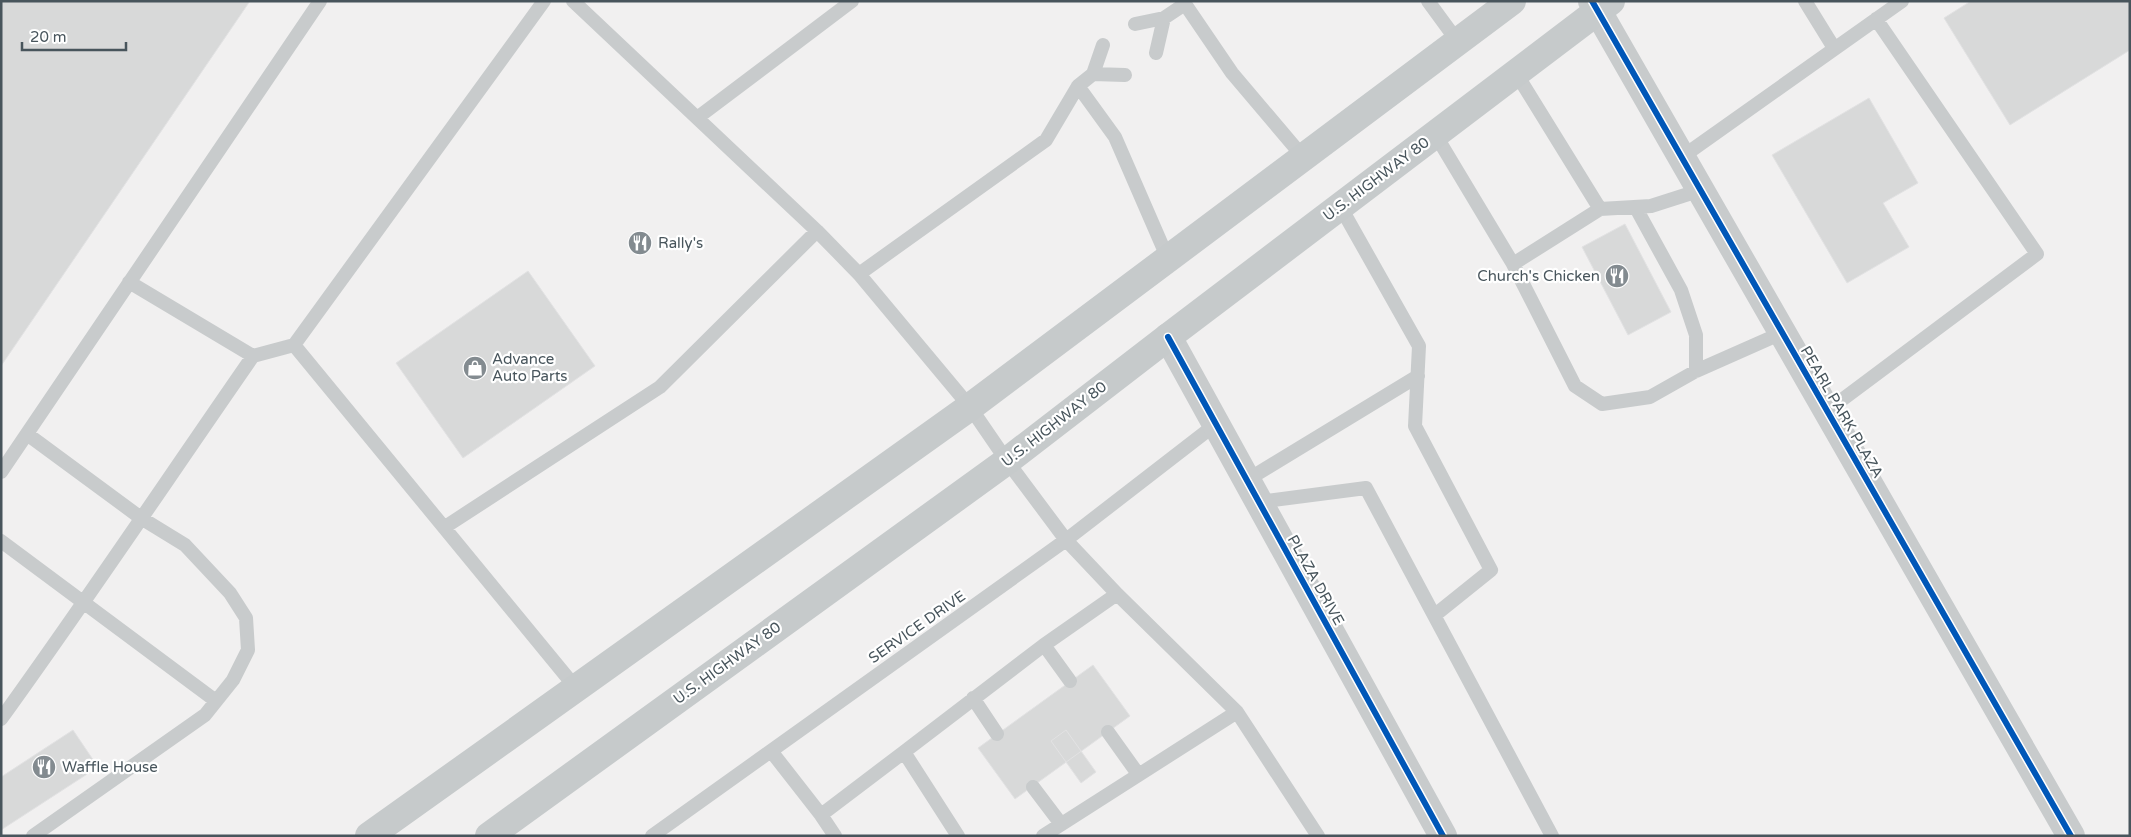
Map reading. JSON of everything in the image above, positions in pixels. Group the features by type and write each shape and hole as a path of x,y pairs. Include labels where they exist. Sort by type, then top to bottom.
{"main road":[{"path":"369,836 970,407 1512,1"},
{"name":"U.S. HIGHWAY 80","path":"489,836 1006,461 1168,336 1516,74 1601,5"}],"street":[{"name":"PEARL PARK PLAZA","path":"1601,5 1682,157 2070,836"},
{"name":"PLAZA DRIVE","path":"1168,336 1443,836"}],"lane":[{"path":"1,472 320,1"},
{"path":"1,719 85,603 253,356 294,345 544,1"},
{"path":"573,1 859,274 970,407 1006,461 1066,540 1117,594 1237,712 1318,836"},
{"path":"697,118 852,1"},
{"path":"1428,1 1458,42"},
{"path":"1805,1 1834,48"},
{"path":"1682,157 1902,1"},
{"path":"1135,24 1164,18 1185,4 1232,73 1304,158"},
{"path":"1156,54 1164,18"},
{"path":"1827,411 2037,254 1876,19"},
{"path":"859,274 1046,140 1078,86 1093,74 1103,45"},
{"path":"1093,74 1125,75"},
{"path":"1516,74 1600,209"},
{"path":"1078,86 1115,137 1168,259"},
{"path":"1435,134 1513,264 1575,386 1602,404 1650,397 1696,371 1782,333"},
{"path":"1513,264 1600,209 1652,206 1701,190"},
{"path":"1340,206 1419,346 1415,426 1491,570 1435,615"},
{"path":"1636,208 1681,290 1696,335 1696,371"},
{"path":"445,527 660,387 817,232"},
{"path":"130,282 253,356"},
{"path":"294,345 576,688"},
{"path":"1253,491 1418,376"},
{"name":"SERVICE DRIVE","path":"652,836 1066,540 1216,424"},
{"path":"27,434 141,518 185,545 230,592 246,618 248,650 233,680 205,715 33,836"},
{"path":"1253,491 1366,488 1552,836"},
{"path":"1,541 216,701"},
{"path":"821,815 1044,645 1117,594"},
{"path":"1044,645 1070,681"},
{"path":"974,698 997,734"},
{"path":"1043,836 1237,712"},
{"path":"1108,732 1138,774"},
{"path":"771,751 835,836"},
{"path":"904,752 958,836"},
{"path":"1033,787 1061,824"}],"building":[{"path":"1,1 250,1 1,366"},
{"path":"1971,1 2130,1 2130,50 2010,125 1944,18"},
{"path":"1869,98 1918,183 1883,203 1909,247 1847,283 1772,155"},
{"path":"1625,224 1671,312 1628,335 1582,247"},
{"path":"528,271 595,366 463,458 396,363"},
{"path":"1093,665 1130,716 1015,799 978,748"},
{"path":"73,730 98,767 1,830 1,777"},
{"path":"1066,730 1096,772 1081,783 1051,741"}],"cycle path":[{"path":"1592,1 2071,836"},
{"path":"1168,337 1443,836"}],"place":[{"name":"Rally's","path":"640,243"},
{"name":"Church's Chicken","path":"1617,276"},
{"name":"Advance Auto Parts","path":"475,368"},
{"name":"Waffle House","path":"44,767"}]}
